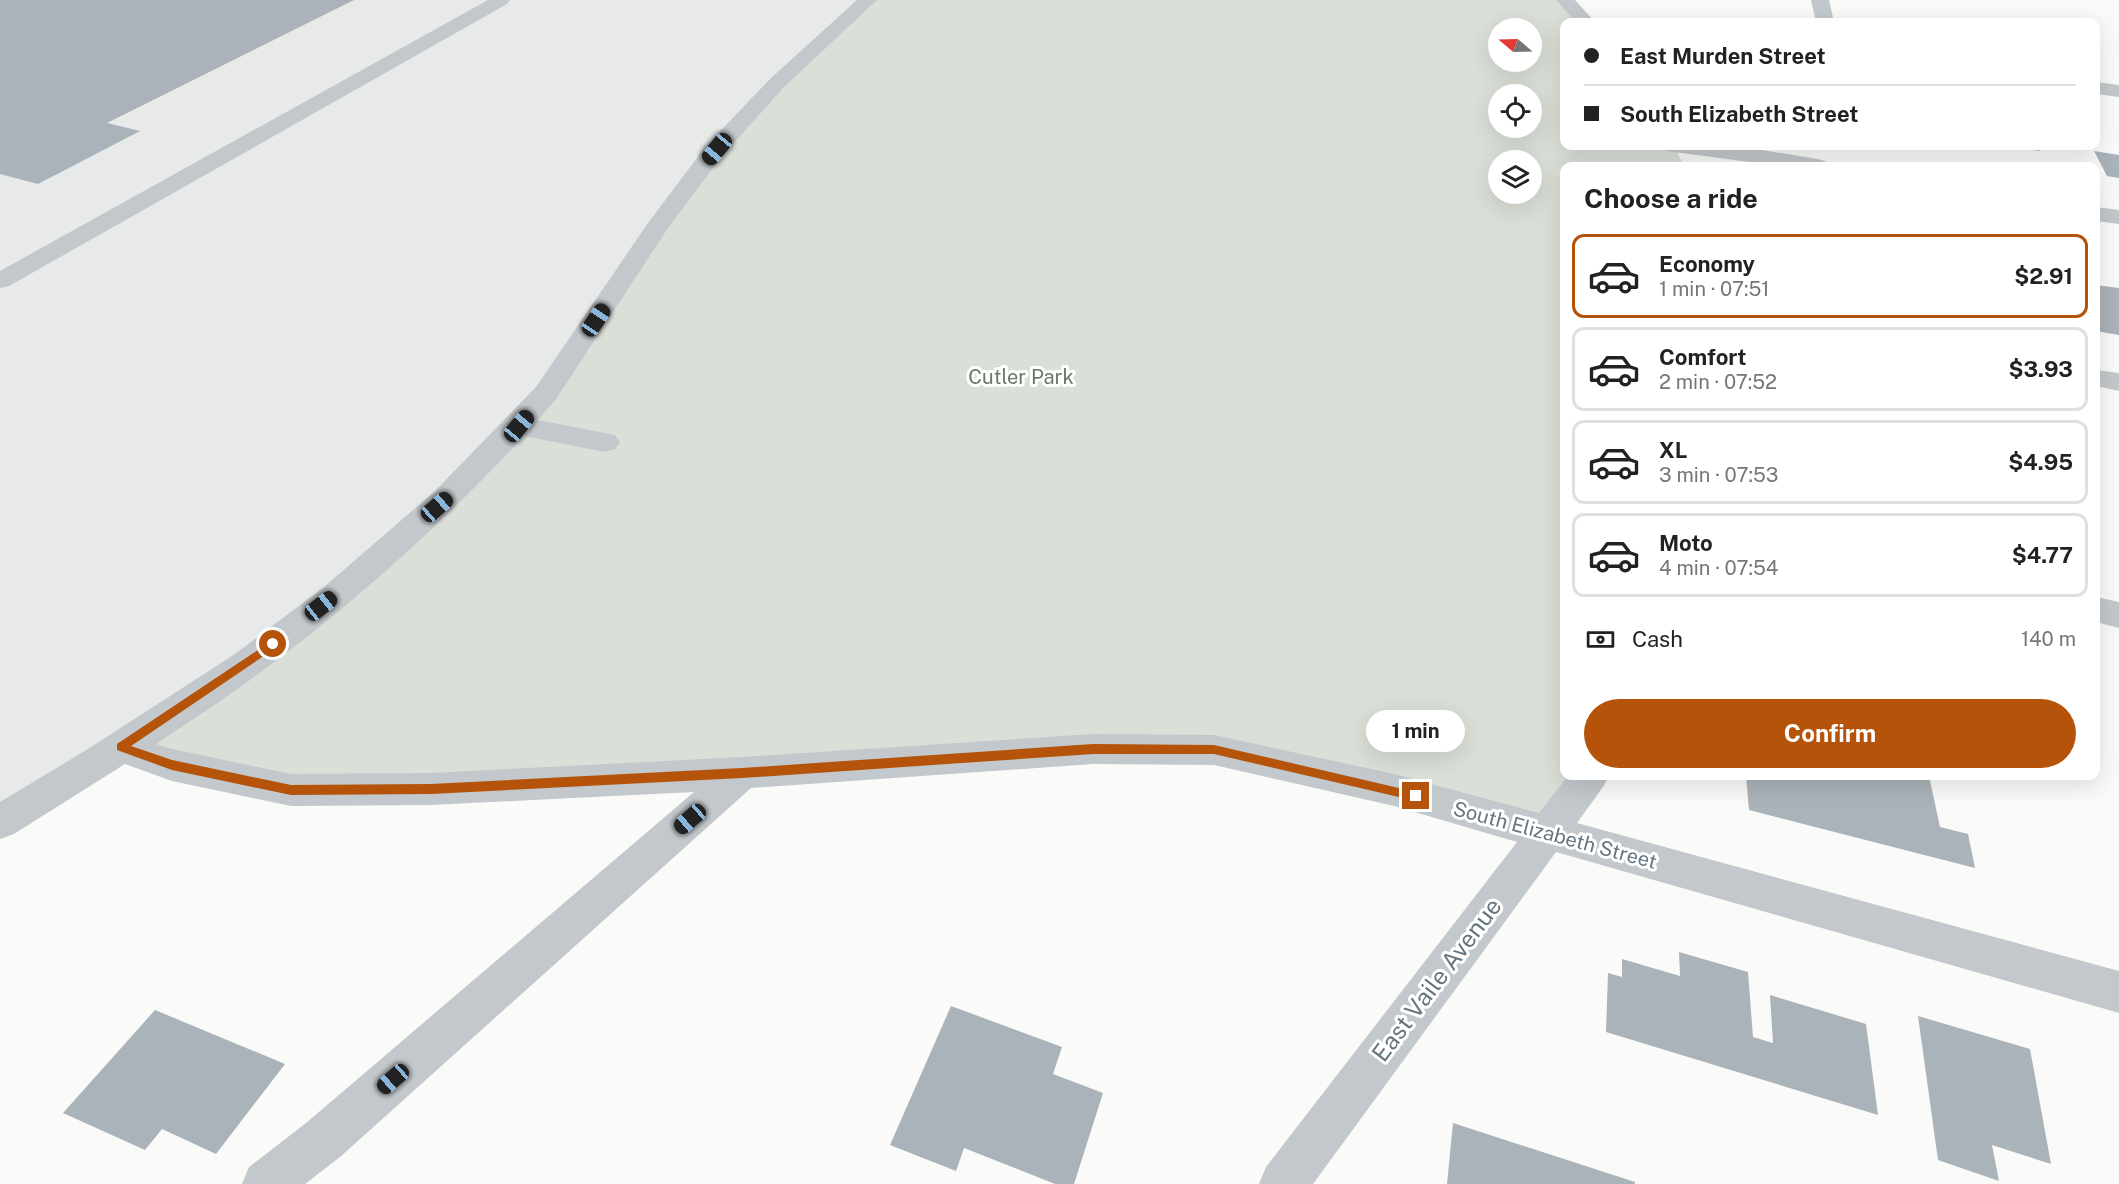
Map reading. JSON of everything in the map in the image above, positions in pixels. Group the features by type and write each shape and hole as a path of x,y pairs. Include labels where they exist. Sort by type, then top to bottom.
{"street":[{"path":"0,281 501,0"},
{"path":"0,822 66,784 258,656 337,594 454,492 519,426 546,393 696,174 727,137 774,87 868,0"},
{"path":"1565,0 1582,18"},
{"path":"1821,0 1825,18"},
{"path":"2100,89 2119,91"},
{"path":"1707,150 1792,162"},
{"path":"2100,215 2119,217"},
{"path":"2100,379 2119,382"},
{"path":"519,426 605,442"},
{"path":"2100,611 2119,615"},
{"name":"South Elizabeth Street","path":"121,747 172,765 291,790 431,789 742,773 1093,749 1214,750 1394,790 2119,992"},
{"path":"266,1184 323,1140 742,773"},
{"name":"East Vaile Avenue","path":"1282,1184 1587,780"}],"shaded area":[{"path":"0,0 868,0 546,393 337,594 0,821"}],"green space":[{"name":"Cutler Park","path":"868,0 1565,0 1582,18 1560,18 1560,150 1676,150 1682,162 1560,162 1560,780 1587,780 1549,833 1214,750 291,790 121,747 258,656 519,426 696,174"}],"building":[{"path":"0,0 354,0 107,123 140,131 38,184 0,174"},
{"path":"2094,151 2119,155 2119,178 2107,176"},
{"path":"2100,286 2119,288 2119,335 2100,332"},
{"path":"1746,780 1930,780 1940,827 1968,834 1975,868 1749,810"},
{"path":"1679,952 1748,972 1753,1037 1773,1043 1770,995 1866,1024 1878,1115 1606,1032 1608,973 1622,977 1622,959 1680,976"},
{"path":"951,1006 1062,1047 1053,1074 1103,1093 1074,1184 1055,1184 964,1148 956,1171 890,1145"},
{"path":"155,1010 285,1064 216,1154 162,1129 145,1150 63,1113"},
{"path":"1918,1016 2030,1049 2051,1164 1992,1145 1999,1181 1938,1160"},
{"path":"1453,1123 1635,1182 1635,1184 1447,1184"}],"route":[{"path":"273,644 121,747 172,765 291,790 431,789 742,773 1093,749 1214,750 1416,796"}]}
